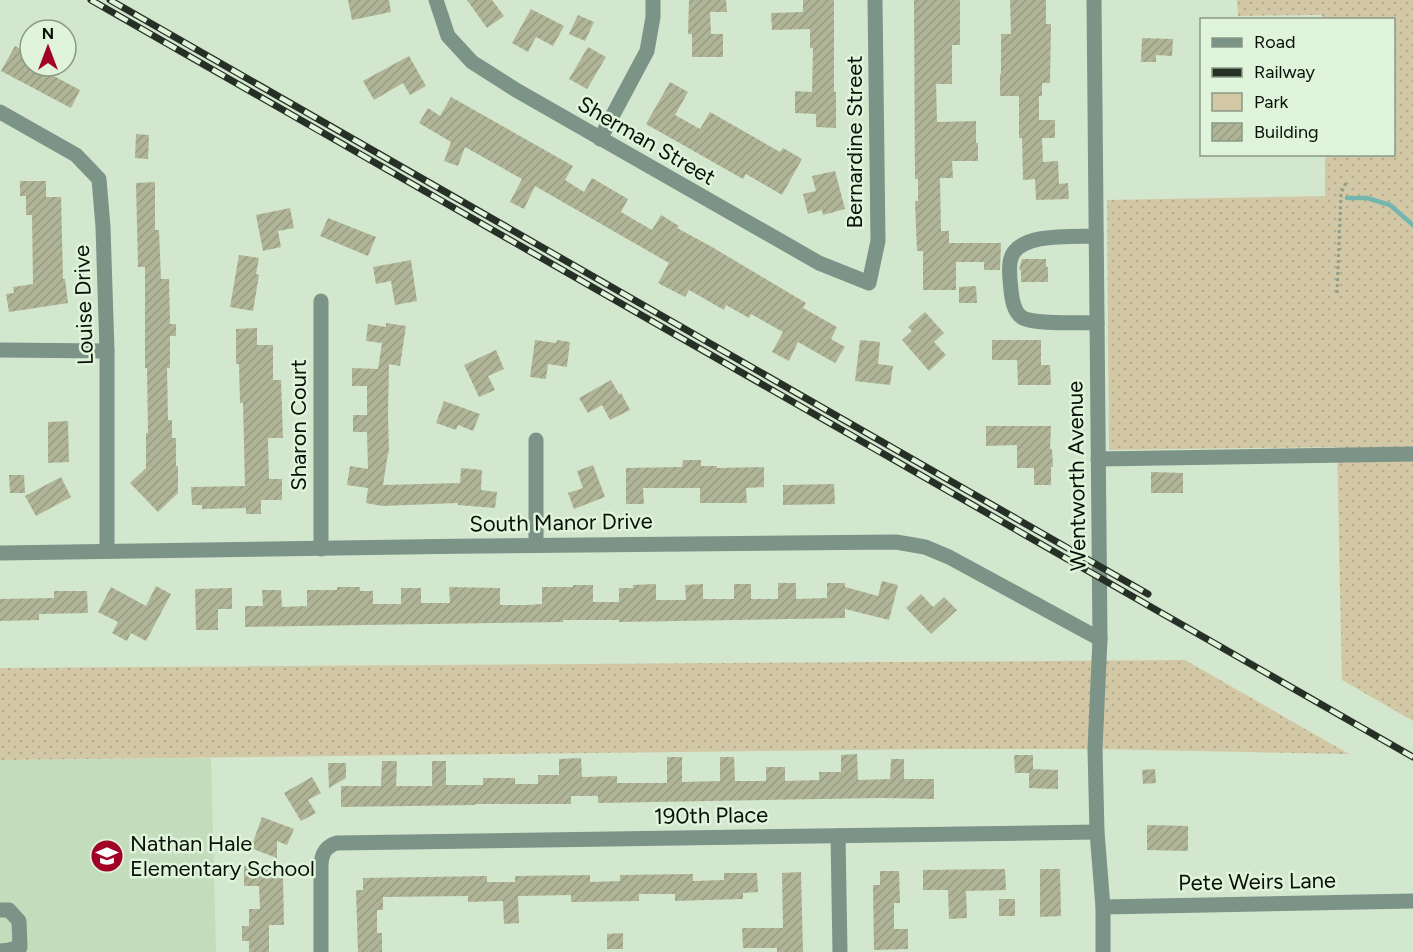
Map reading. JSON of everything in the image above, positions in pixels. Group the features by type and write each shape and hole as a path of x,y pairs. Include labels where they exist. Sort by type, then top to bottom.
{"street":[{"name":"Sherman Street","path":"435,0 448,36 472,62 600,139 819,263 869,283"},
{"path":"600,139 647,51 653,17 653,0"},
{"name":"Bernardine Street","path":"869,283 878,241 875,0"},
{"name":"Wentworth Avenue","path":"1094,0 1100,639 1095,749 1103,952"},
{"name":"Louise Drive","path":"0,112 76,155 99,179 107,351 107,551"},
{"path":"1096,236 1053,237 1022,244 1011,258 1010,269 1012,301 1022,317 1033,321 1097,323"},
{"name":"Sharon Court","path":"321,301 321,549"},
{"path":"0,350 107,351"},
{"path":"536,440 536,544"},
{"path":"1098,459 1413,454"},
{"name":"South Manor Drive","path":"0,553 536,544 896,542 925,547 949,557 1100,639"},
{"name":"190th Place","path":"321,952 322,856 327,848 337,843 1097,832"},
{"path":"838,836 840,952"},
{"name":"Pete Weirs Lane","path":"1102,907 1413,901"},
{"path":"0,910 9,910 19,921 20,947 0,951"}],"path":[{"path":"1336,293 1341,193 1346,183"}],"shaded area":[{"name":"Nathan Hale Elementary School","path":"211,758 216,952 0,952 0,760"}],"green space":[{"path":"1237,0 1413,0 1413,721 1342,680 1337,447 1109,450 1107,200 1325,196 1325,156 1395,156 1395,18 1322,18 1322,15 1238,16"},
{"path":"1185,660 1349,754 1095,749 939,749 0,760 0,668"}],"building":[{"path":"348,0 389,0 391,12 352,20"},
{"path":"467,0 492,0 504,16 487,28"},
{"path":"689,0 726,0 727,12 710,12 711,34 723,34 723,57 692,57 692,34 688,34"},
{"path":"803,0 834,0 836,128 816,127 816,114 795,113 795,91 812,92 813,48 810,48 810,29 772,30 771,13 803,12"},
{"path":"914,0 960,0 960,45 952,45 952,84 936,84 937,122 976,121 978,161 952,161 953,178 940,178 941,231 949,231 949,243 1001,243 1000,270 984,270 984,262 956,262 956,290 923,290 923,251 917,251 915,201 918,201 918,179 915,179"},
{"path":"1010,0 1046,0 1046,24 1051,24 1050,83 1042,83 1042,96 1039,96 1039,120 1055,120 1055,138 1042,138 1043,162 1058,161 1059,184 1068,183 1069,199 1036,200 1035,179 1023,180 1022,138 1019,138 1019,96 1000,96 1001,34 1011,34"},
{"path":"531,9 564,26 553,46 536,37 528,52 512,43"},
{"path":"578,15 594,22 585,41 569,34"},
{"path":"1142,38 1173,39 1172,56 1156,55 1156,62 1141,62"},
{"path":"15,46 18,48 18,78 58,78 80,90 71,108 1,71"},
{"path":"588,47 606,57 587,89 569,79"},
{"path":"409,56 426,86 410,95 403,83 374,100 363,81"},
{"path":"670,82 688,92 675,115 700,129 710,112 780,152 783,148 802,159 782,195 746,174 743,179 646,124"},
{"path":"451,97 573,166 565,180 584,192 592,178 628,199 621,212 652,230 661,215 679,226 677,228 806,303 803,308 837,327 831,339 845,347 835,363 798,342 789,361 772,352 783,332 751,314 749,318 726,305 724,310 689,290 685,297 658,283 669,263 535,186 524,209 510,202 522,179 465,147 458,166 444,161 451,142 419,123 428,108 440,116"},
{"path":"136,134 149,135 148,159 135,158"},
{"path":"835,171 845,209 823,215 822,210 808,214 803,194 816,191 812,176"},
{"path":"20,181 46,181 46,197 61,197 63,279 65,279 68,303 9,312 6,294 14,293 13,287 33,284 32,215 26,215 26,196 20,196"},
{"path":"155,182 155,230 159,230 161,279 169,279 170,324 176,324 176,336 170,336 170,368 167,368 168,420 172,420 172,438 176,438 176,466 178,466 178,493 158,512 130,483 146,468 146,433 148,433 147,368 145,368 145,267 138,267 136,183"},
{"path":"290,208 294,228 278,231 281,247 263,251 256,215"},
{"path":"328,218 376,237 368,256 320,236"},
{"path":"239,255 259,258 256,274 259,275 253,311 230,307"},
{"path":"1022,259 1046,259 1048,282 1021,282 1021,270 1019,270"},
{"path":"411,260 417,301 395,305 391,281 376,284 373,267"},
{"path":"976,286 977,303 959,303 959,287"},
{"path":"925,312 944,333 934,342 946,355 929,371 902,340 912,331 908,327"},
{"path":"386,323 406,326 400,366 389,364 389,453 383,485 460,483 461,468 482,470 481,490 497,492 495,508 458,505 458,503 382,506 366,503 368,488 347,485 350,466 368,469 367,432 353,432 353,415 367,415 367,386 352,386 352,368 378,369 382,343 366,341 368,324 386,327"},
{"path":"257,328 257,345 273,345 273,380 281,380 283,438 268,438 269,479 282,479 282,500 261,500 261,514 246,514 246,508 202,509 202,505 192,505 191,487 245,486 243,403 240,403 239,364 236,364 236,329"},
{"path":"535,340 570,342 567,367 548,364 546,379 530,377"},
{"path":"860,340 880,342 878,364 893,366 890,385 855,381"},
{"path":"992,340 1041,340 1041,365 1050,365 1051,385 1018,385 1017,360 992,360"},
{"path":"496,350 504,369 488,376 495,390 479,397 464,365"},
{"path":"611,380 630,410 610,420 602,405 588,413 579,398"},
{"path":"444,401 480,414 473,431 458,425 456,430 436,423"},
{"path":"68,421 69,462 48,463 48,422"},
{"path":"986,426 1051,426 1050,449 1052,449 1053,467 1051,467 1051,485 1034,485 1034,468 1017,468 1017,445 986,446"},
{"path":"683,460 701,460 701,466 717,466 717,468 764,467 764,487 746,488 747,503 700,503 700,488 643,488 644,504 626,504 626,468 682,467"},
{"path":"593,465 605,497 574,509 568,493 583,488 577,471"},
{"path":"1151,472 1183,473 1183,493 1151,493"},
{"path":"9,475 24,475 25,493 10,493"},
{"path":"61,477 71,497 36,516 25,496"},
{"path":"834,484 835,504 783,505 783,485"},
{"path":"882,581 898,585 889,620 845,609 845,618 619,622 619,620 563,620 563,622 245,627 245,606 263,606 262,590 281,590 282,607 307,606 307,590 337,590 337,587 360,587 360,591 373,591 373,604 401,604 401,588 421,588 421,603 450,603 449,587 500,588 500,605 527,605 542,604 542,587 593,585 593,602 619,602 619,588 633,588 633,585 656,584 656,600 686,600 685,585 703,584 703,599 734,599 734,584 751,584 751,599 778,599 778,583 796,583 796,599 827,598 827,583 845,583 845,587 878,596"},
{"path":"156,586 171,594 146,641 131,633 127,641 112,633 118,622 98,612 111,587 146,606"},
{"path":"232,588 232,609 218,609 218,630 196,630 195,589"},
{"path":"54,591 87,591 88,613 39,614 39,620 0,621 0,599 54,598"},
{"path":"921,594 933,607 944,597 957,610 931,634 906,608"},
{"path":"857,754 858,780 890,779 891,759 904,759 904,779 934,779 934,799 598,803 598,796 571,796 571,804 341,807 341,786 381,786 382,761 397,761 396,786 432,786 432,761 446,761 446,785 483,785 483,778 515,778 515,784 538,784 538,775 559,775 559,759 581,758 582,777 617,776 617,783 667,783 667,757 682,757 682,782 720,781 720,757 734,757 735,781 766,781 766,767 785,767 785,781 819,780 819,772 841,772 841,755"},
{"path":"1014,755 1033,755 1033,769 1058,770 1058,789 1029,788 1029,773 1015,773"},
{"path":"328,763 346,763 346,778 329,788"},
{"path":"1155,769 1156,783 1143,784 1142,770"},
{"path":"312,777 321,793 308,800 316,813 301,821 284,793"},
{"path":"262,817 294,829 287,845 277,841 277,858 251,848"},
{"path":"1147,825 1188,826 1188,851 1147,850"},
{"path":"278,865 278,878 283,878 284,925 269,925 269,952 249,952 249,941 242,941 242,926 249,926 249,909 260,909 259,886 244,886 244,866"},
{"path":"1005,869 1006,890 966,891 967,918 949,919 948,890 923,890 923,870"},
{"path":"1040,869 1060,869 1061,916 1040,917"},
{"path":"880,871 899,871 900,903 894,903 894,929 908,929 908,949 874,950 873,885 880,885"},
{"path":"801,872 803,952 777,952 777,948 743,948 742,928 783,928 782,873"},
{"path":"724,873 757,873 758,892 743,893 743,899 675,901 675,894 639,894 639,901 571,902 571,895 518,896 519,923 504,924 503,901 468,902 468,896 383,897 383,910 377,910 377,933 382,933 382,952 358,952 356,890 363,890 363,878 487,876 487,882 515,882 515,876 590,875 590,882 620,881 620,875 693,874 693,881 724,880"},
{"path":"999,899 1015,899 1015,916 999,916"},
{"path":"623,933 623,949 607,949 607,934"}],"waterway":[{"path":"1347,198 1367,198 1390,205 1413,225"}],"railway":[{"path":"91,0 1413,757"},
{"path":"110,0 1148,594"}],"place":[{"name":"Nathan Hale Elementary School","path":"107,856"}]}
